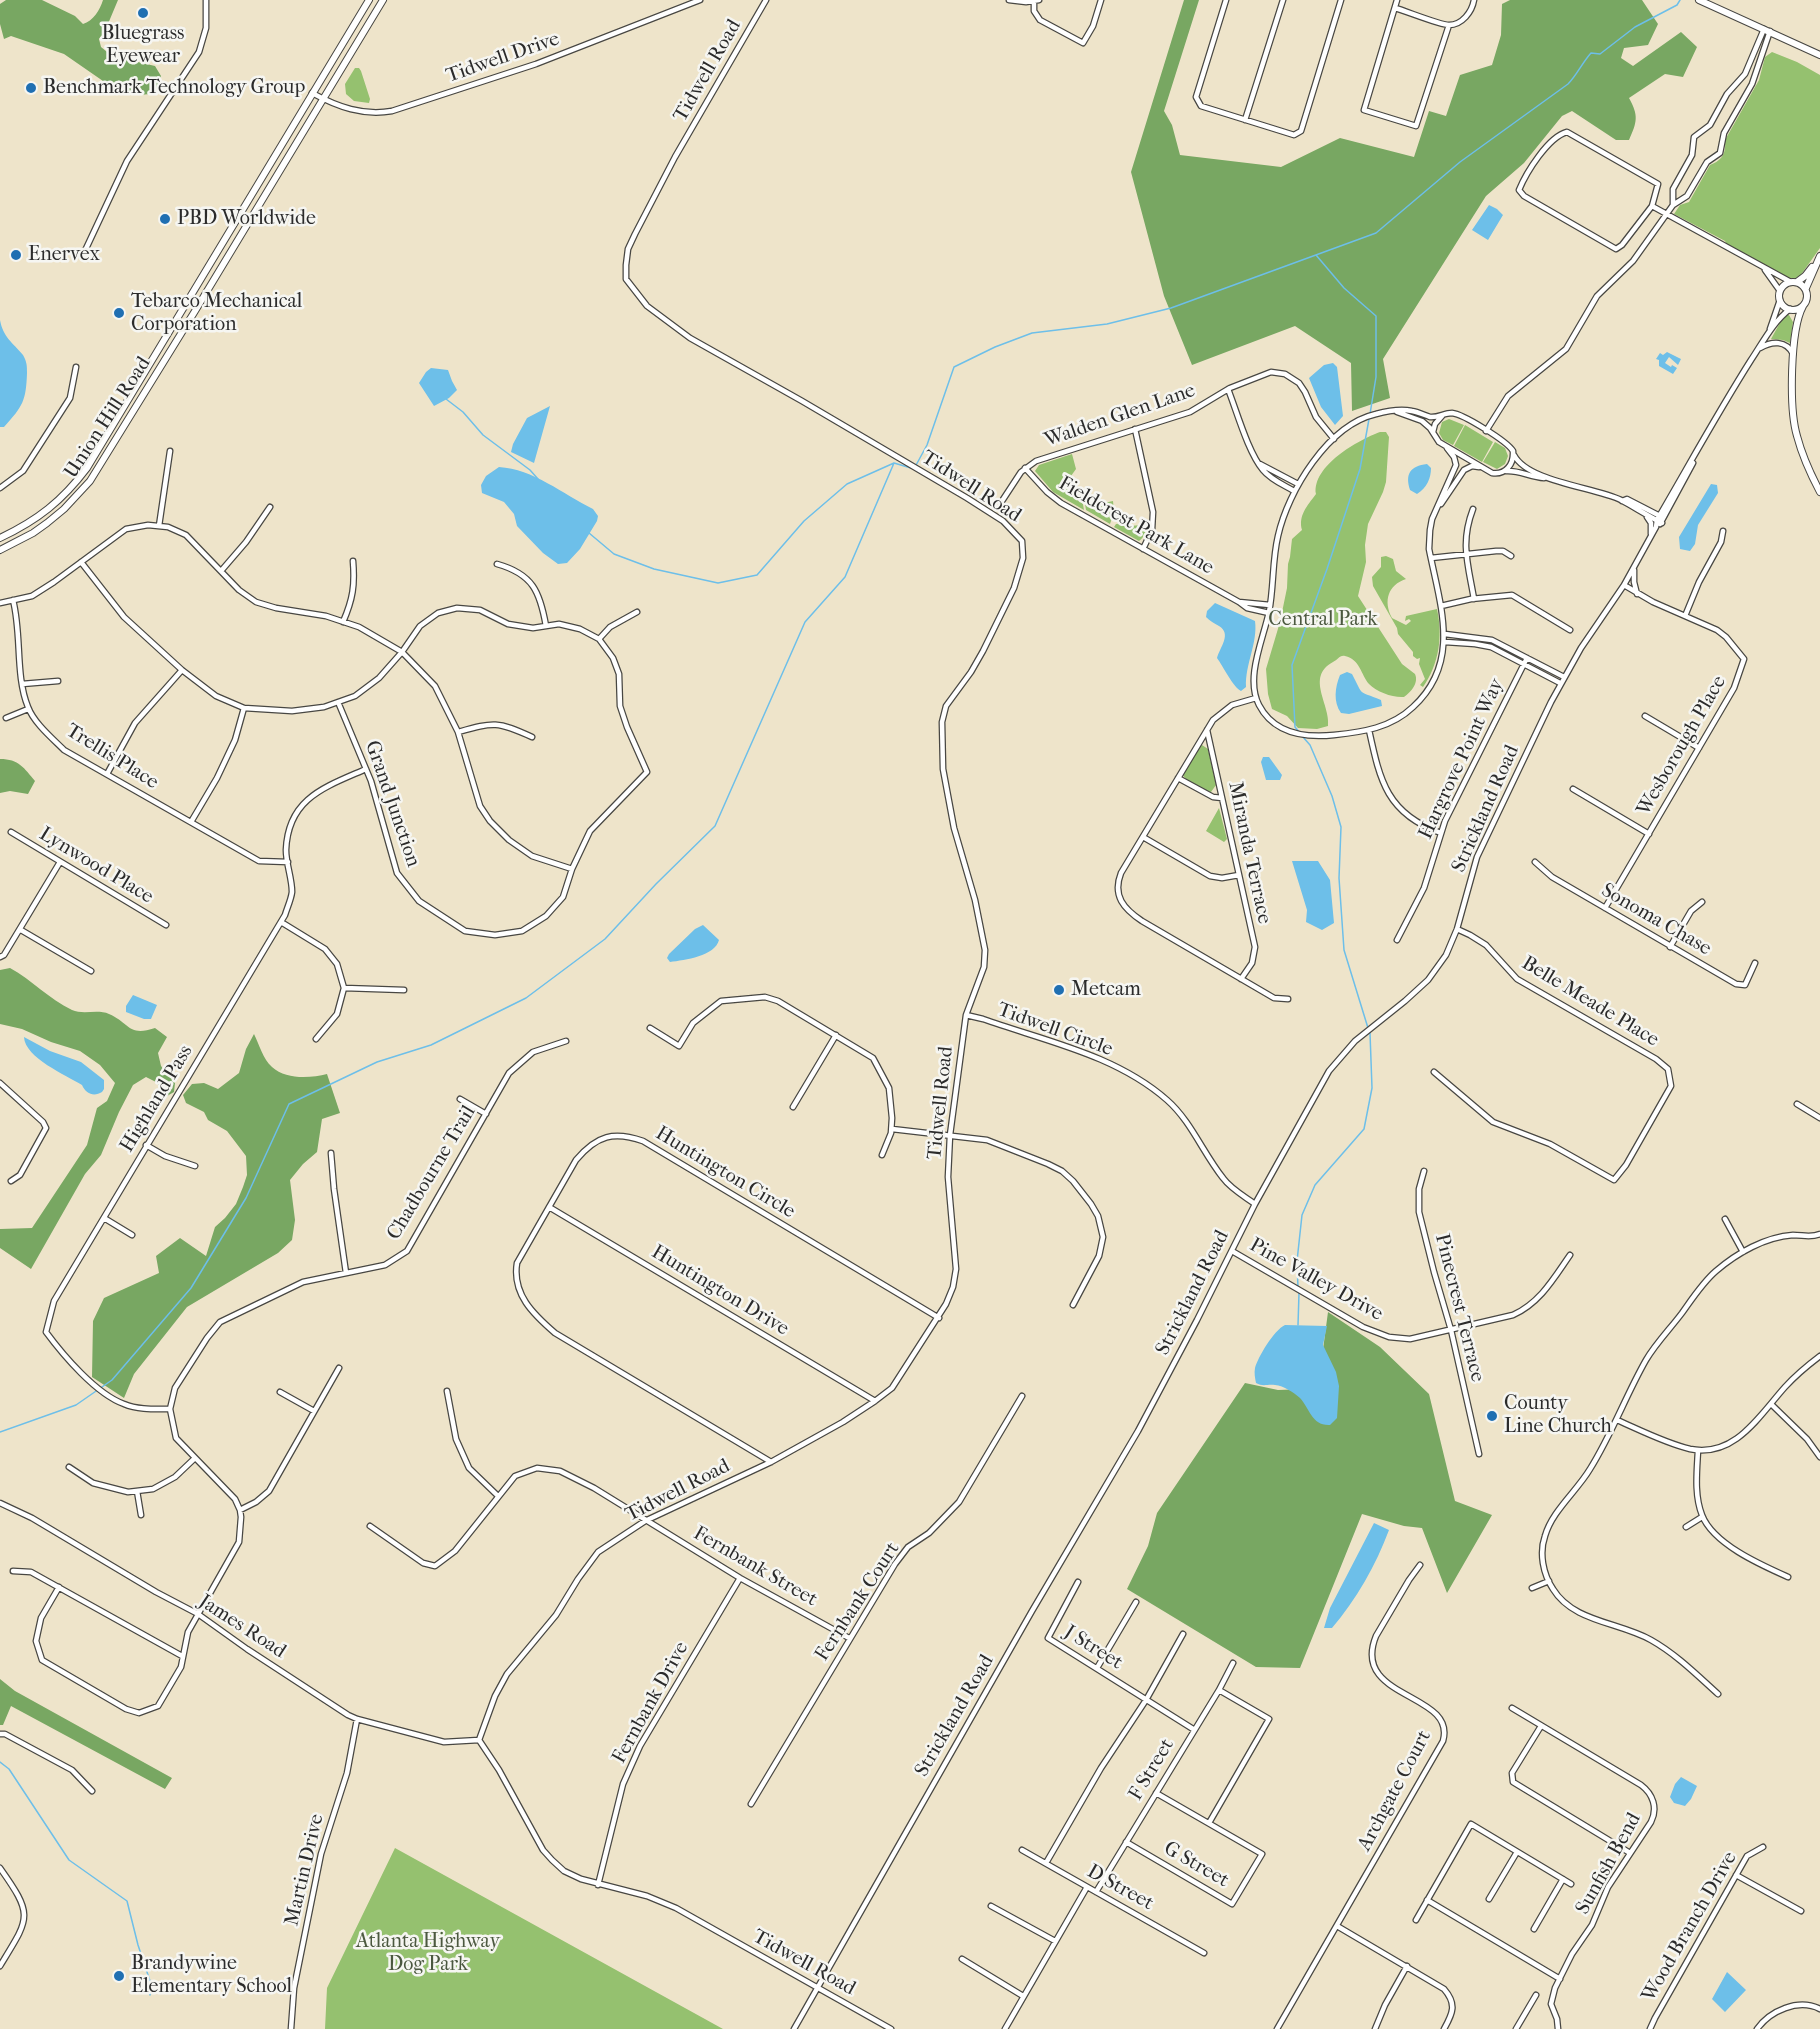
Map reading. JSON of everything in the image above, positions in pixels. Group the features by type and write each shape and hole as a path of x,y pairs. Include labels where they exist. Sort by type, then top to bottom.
{"street":[{"path":"83,255 127,161 199,52 206,28 206,0"},
{"name":"Union Hill Road","path":"0,538 45,512 62,498 87,468 369,0"},
{"name":"Union Hill Road","path":"0,550 47,523 64,509 90,481 383,0"},
{"name":"Tidwell Drive","path":"312,93 341,106 365,112 378,113 400,109 536,64 700,0"},
{"name":"Tidwell Road","path":"766,0 675,157 635,234 628,249 626,279 647,306 690,338 802,400 967,498 1003,521 1022,541 1023,558 1014,588 971,672 946,706 942,722 943,769 954,828 975,900 985,950 984,967 966,1015 950,1135 948,1177 956,1269 953,1287 939,1318 892,1388 843,1422 771,1462 645,1521 598,1552 556,1616 507,1674 495,1696 479,1740 499,1770 543,1850 564,1871 581,1880 647,1896 676,1908 891,2029"},
{"path":"1009,0 1036,1 1035,11 1040,20 1083,43 1093,26 1101,0"},
{"path":"1226,0 1196,97 1201,106 1294,135 1301,131 1341,0"},
{"path":"1245,120 1283,0"},
{"path":"1397,0 1364,110 1416,126 1449,25"},
{"path":"1395,8 1449,25 1467,15 1473,7 1474,0"},
{"path":"1702,1 1820,55"},
{"path":"1486,431 1508,396 1566,349 1597,296 1633,261 1672,206 1687,196 1707,162 1720,153 1724,133 1749,90 1767,30"},
{"path":"1672,206 1673,190 1692,158 1694,137 1710,125 1727,94 1745,74 1767,30"},
{"path":"1567,132 1658,184 1652,206 1622,245 1616,249 1524,196 1519,190 1539,156 1556,136 1567,132"},
{"path":"1652,206 1760,267 1806,288"},
{"path":"1797,282 1805,276 1819,257"},
{"path":"1819,257 1806,288 1807,299 1797,323 1792,390 1796,434 1820,492"},
{"path":"1760,267 1771,277 1780,291 1780,300 1768,334"},
{"path":"1780,291 1789,282"},
{"path":"1780,300 1785,307 1792,309"},
{"path":"1661,519 1668,501 1698,449 1768,334 1782,316 1792,309 1803,306"},
{"path":"1792,309 1797,323"},
{"path":"1758,350 1772,342 1780,343 1789,348 1793,357"},
{"path":"0,488 23,471 70,398 76,367"},
{"name":"Walden Glen Lane","path":"1002,501 1025,468 1039,459 1195,410 1228,389 1266,373 1276,372 1289,376 1302,386 1316,417 1335,439"},
{"path":"1228,389 1258,463 1294,490"},
{"path":"1447,448 1455,458 1456,465 1434,514 1430,530 1431,558 1445,634 1438,673 1419,702 1394,720 1369,730 1304,736 1281,728 1268,718 1256,698 1254,673 1269,613 1277,537 1294,490 1311,464 1335,439 1366,417 1410,411 1435,417 1456,414 1506,442 1520,463 1546,478"},
{"path":"1397,412 1423,422 1439,442 1447,448 1492,473 1519,471 1546,478 1622,501 1661,519"},
{"path":"1423,422 1425,415"},
{"path":"1434,434 1435,424 1443,415"},
{"path":"1135,429 1153,512 1152,530 1143,549"},
{"path":"1661,519 1698,449"},
{"path":"159,526 170,451"},
{"path":"1505,471 1512,460 1513,453"},
{"path":"1434,514 1462,471 1472,466 1480,467"},
{"name":"Fieldcrest Park Lane","path":"1025,468 1057,500 1246,608 1269,613"},
{"path":"1266,470 1298,484"},
{"path":"1622,501 1627,499 1648,508 1661,519"},
{"path":"1648,508 1657,508 1668,501"},
{"path":"221,571 246,542 270,507"},
{"path":"1473,509 1465,535 1474,598"},
{"path":"1640,511 1652,523 1649,540"},
{"name":"Strickland Road","path":"794,2029 1026,1620 1141,1425 1255,1204 1336,1061 1355,1041 1428,980 1446,956 1457,929 1478,857 1560,683 1624,585 1661,519"},
{"path":"0,603 32,596 126,529 148,525 159,526 168,527 186,535 239,590 256,602 276,608 326,616 359,627 402,652 435,686 458,732 480,806 490,820 509,840 532,856 572,870"},
{"path":"1685,616 1699,582 1721,542 1722,531"},
{"path":"1431,558 1500,550 1511,556"},
{"path":"343,622 355,586 353,561"},
{"path":"81,562 124,617 182,670 216,696 244,708 292,711 324,707 355,696 379,678 402,652 420,626 438,613 457,608 480,610 508,624 532,628 559,624 580,629 599,639 610,627 637,612"},
{"path":"497,564 510,568 530,582 541,600 546,626"},
{"path":"1634,566 1637,594"},
{"name":"Wesborough Place","path":"1605,908 1734,687 1744,659 1722,633 1653,603 1624,585"},
{"path":"1441,606 1474,598 1512,595 1570,630"},
{"name":"Trellis Place","path":"12,600 18,620 22,684 28,709 64,750 259,861 288,862"},
{"name":"Fieldcrest Park Lane","path":"1239,602 1270,605"},
{"path":"1445,634 1489,639 1564,677"},
{"name":"Grand Junction","path":"338,702 366,769 397,873 419,901 465,931 495,935 522,931 546,916 563,897 572,870 590,831 647,772 620,706 619,674 613,658 599,639"},
{"path":"1445,642 1475,644 1491,648 1560,683"},
{"name":"Hargrove Point Way","path":"1397,940 1418,902 1440,833 1527,658"},
{"path":"107,774 135,723 182,670"},
{"path":"22,684 58,681"},
{"path":"1256,698 1233,705 1213,720 1120,876 1118,890 1121,904 1142,921 1274,998 1288,999"},
{"path":"191,822 217,778 235,740 244,708"},
{"path":"6,718 28,709"},
{"path":"1645,716 1699,748"},
{"path":"458,732 486,724 505,725 532,736"},
{"name":"Miranda Terrace","path":"1207,730 1255,950 1251,966 1241,979"},
{"path":"1369,730 1377,768 1394,802 1411,819 1440,833"},
{"name":"Highland Pass","path":"170,1409 124,1405 108,1396 64,1356 46,1332 54,1301 281,922 292,894 286,851 291,823 306,800 323,788 366,769"},
{"path":"1178,778 1213,797 1222,798"},
{"path":"1573,789 1649,834"},
{"name":"Lynwood Place","path":"11,832 166,925"},
{"path":"1143,837 1210,876 1222,878 1239,875"},
{"path":"0,957 4,955 21,930 60,862"},
{"name":"Sonoma Chase","path":"1535,862 1548,874 1736,984 1745,985 1755,963"},
{"path":"1670,946 1691,911 1702,902"},
{"path":"281,922 325,949 337,964 344,988 337,1014 316,1039"},
{"name":"Belle Meade Place","path":"1434,1072 1492,1122 1550,1144 1614,1180 1626,1165 1671,1086 1670,1073 1661,1062 1517,979 1486,945 1470,934 1457,929"},
{"path":"21,930 91,971"},
{"path":"344,988 404,990"},
{"path":"650,1028 679,1046 693,1023 721,1001 765,997 778,1001 873,1058 889,1088 892,1129 882,1155"},
{"name":"Tidwell Circle","path":"966,1015 1083,1052 1131,1075 1168,1100 1194,1133 1223,1179 1255,1204"},
{"path":"793,1107 836,1035"},
{"name":"Chadbourne Trail","path":"170,1409 175,1388 220,1322 303,1282 385,1265 407,1251 509,1073 533,1052 566,1041"},
{"path":"0,1083 43,1122 46,1128 20,1175 11,1181"},
{"path":"460,1099 486,1114"},
{"path":"1797,1104 1820,1118"},
{"path":"892,1129 987,1140 1062,1171 1091,1204 1102,1226 1102,1246 1099,1256 1073,1305"},
{"name":"Huntington Circle","path":"771,1462 555,1333 535,1317 521,1296 516,1280 518,1263 582,1153 603,1138 626,1135 643,1141 939,1318"},
{"path":"147,1145 165,1156 195,1166"},
{"path":"331,1153 346,1273"},
{"name":"Pinecrest Terrace","path":"1424,1171 1419,1189 1419,1212 1451,1330 1479,1454"},
{"name":"Huntington Drive","path":"549,1207 875,1401"},
{"path":"104,1218 132,1235"},
{"path":"1725,1219 1743,1251"},
{"path":"1718,1694 1682,1662 1654,1642 1631,1631 1577,1612 1557,1596 1549,1581 1542,1557 1543,1540 1566,1501 1581,1483 1617,1420 1648,1357 1714,1272 1743,1251 1774,1239 1794,1235 1813,1237 1820,1234"},
{"name":"Pine Valley Drive","path":"1232,1251 1364,1326 1389,1337 1410,1339 1513,1315 1526,1309 1546,1289 1570,1255"},
{"path":"1617,1420 1682,1447 1706,1451 1719,1448 1748,1431 1787,1384 1820,1356"},
{"path":"240,1510 256,1502 269,1491 339,1368"},
{"path":"447,1391 456,1439 468,1468 498,1496"},
{"path":"280,1392 314,1411"},
{"name":"Fernbank Court","path":"751,1804 849,1638 896,1564 908,1547 929,1533 959,1502 1022,1396"},
{"path":"1771,1404 1807,1439 1820,1457"},
{"path":"59,1587 42,1618 36,1641 42,1660 117,1703 140,1713 158,1706 181,1667 188,1632 239,1542 240,1510 235,1499 176,1438 170,1409"},
{"path":"1698,1450 1697,1496 1702,1517 1719,1536 1744,1555 1788,1577"},
{"path":"69,1467 93,1483 128,1492 153,1489 175,1477 195,1458"},
{"name":"Fernbank Street","path":"370,1526 423,1563 435,1566 455,1551 515,1476 537,1468 560,1471 594,1488 740,1578 849,1638"},
{"path":"137,1491 141,1515"},
{"name":"James Road","path":"0,1503 32,1518 156,1592 198,1614 247,1649 357,1719 444,1742 479,1740"},
{"path":"1686,1527 1702,1517"},
{"name":"Archgate Court","path":"1277,2029 1444,1737 1444,1726 1439,1717 1430,1709 1386,1683 1377,1672 1373,1659 1376,1636 1420,1565"},
{"path":"13,1571 31,1572 182,1656"},
{"name":"Fernbank Drive","path":"598,1885 623,1784 640,1746 740,1578"},
{"path":"1532,1588 1549,1581"},
{"name":"J Street","path":"1078,1582 1047,1638 1193,1730"},
{"path":"1097,1668 1136,1602"},
{"path":"1047,1863 1101,1768 1146,1700 1183,1634"},
{"name":"F Street","path":"1096,1892 1219,1690 1233,1663"},
{"path":"1156,1793 1209,1823 1269,1719 1219,1690"},
{"name":"Sunfish Bend","path":"1512,1708 1641,1785 1649,1792 1653,1802 1654,1815 1608,1887 1592,1925 1572,1954 1560,1979 1551,2004 1558,2029"},
{"name":"Martin Drive","path":"291,2029 294,1988 321,1854 347,1773 357,1719"},
{"path":"1541,1726 1513,1770 1511,1776 1513,1782 1630,1854"},
{"path":"0,1734 5,1734 72,1770 92,1791"},
{"name":"G Street","path":"1126,1842 1232,1904 1262,1854 1209,1823"},
{"path":"1416,1920 1471,1824 1571,1884"},
{"name":"Wood Branch Drive","path":"1650,2029 1747,1856 1763,1847"},
{"name":"D Street","path":"1022,1850 1204,1953"},
{"path":"1490,1899 1517,1852"},
{"path":"0,1868 21,1899 25,1912 21,1932 0,1966"},
{"path":"1736,1875 1801,1911"},
{"path":"1534,1929 1563,1879"},
{"path":"1005,2029 1087,1887"},
{"path":"1427,1900 1560,1979"},
{"path":"991,1906 1055,1941"},
{"path":"1337,1926 1444,1989 1454,2005 1444,2029"},
{"path":"962,1959 1023,1996"},
{"path":"1375,2029 1385,2005 1407,1966"},
{"path":"1516,2029 1536,1995"},
{"path":"1757,2029 1769,2016 1784,2009 1809,2006 1820,2009"}],"green space":[{"path":"6,0 42,0 75,16 83,24 96,15 103,0 118,0 105,31 99,39 101,47 112,56 155,66 161,76 159,85 150,94 139,95 123,91 103,81 64,54 11,36 4,39 0,24 0,4"},
{"path":"1184,0 1199,0 1164,111 1172,125 1180,155 1281,167 1340,138 1414,157 1429,111 1446,116 1460,75 1492,65 1501,35 1502,4 1510,0 1642,0 1658,24 1648,45 1624,48 1621,58 1633,66 1681,32 1697,47 1683,77 1665,74 1629,98 1636,119 1629,140 1616,140 1572,111 1562,116 1524,163 1486,196 1383,359 1390,398 1352,411 1351,363 1295,326 1192,365 1164,296 1131,172"},
{"path":"1772,52 1820,75 1820,248 1800,276 1794,279 1781,276 1727,245 1725,241 1674,214 1680,205 1689,202 1710,165 1723,156 1725,140 1759,80 1765,57"},
{"path":"355,68 361,71 370,99 369,103 354,101 346,94 345,84"},
{"path":"1789,315 1793,322 1790,343 1771,339 1782,319"},
{"path":"1449,419 1464,425 1453,445 1443,440 1439,433 1442,422"},
{"path":"1465,425 1493,442 1482,462 1454,446"},
{"name":"Central Park","path":"1380,432 1386,432 1389,437 1386,482 1368,524 1365,545 1366,562 1358,596 1402,664 1415,674 1415,684 1404,697 1385,694 1369,684 1354,660 1341,656 1325,668 1321,675 1321,692 1328,726 1317,729 1298,728 1287,716 1272,709 1266,669 1287,588 1292,539 1302,530 1302,516 1316,494 1321,474 1329,464 1338,455 1360,441"},
{"path":"1495,442 1505,448 1508,456 1505,464 1497,469 1483,462"},
{"path":"1072,454 1076,469 1071,476 1073,485 1080,488 1084,510 1053,492 1035,471 1039,465"},
{"path":"1113,501 1114,512 1110,524 1086,510 1085,504 1089,503 1090,508 1095,508 1095,510 1104,506 1104,503"},
{"path":"1144,521 1148,521 1147,527 1139,541 1114,527 1116,524 1125,523 1128,526 1143,525"},
{"path":"1386,556 1393,559 1396,571 1406,579 1395,585 1389,594 1388,606 1392,618 1406,625 1411,621 1409,619 1405,621 1406,616 1437,609 1440,630 1438,650 1433,669 1423,687 1420,685 1425,679 1419,664 1420,658 1413,656 1413,652 1398,634 1397,628 1373,586 1372,577 1381,567 1381,557"},
{"path":"1202,745 1208,749 1216,785 1211,792 1195,786 1182,774 1198,746"},
{"path":"0,759 17,763 35,781 28,794 10,791 0,793"},
{"path":"1219,808 1227,839 1224,842 1206,831"},
{"path":"10,968 72,1010 109,1014 134,1030 155,1028 167,1037 158,1053 161,1066 175,1083 174,1092 167,1096 156,1082 146,1077 133,1085 101,1155 85,1174 31,1269 0,1248 0,1229 32,1228 87,1145 97,1108 107,1101 115,1083 100,1065 80,1051 51,1042 22,1029 0,1024 0,970"},
{"path":"254,1034 266,1060 278,1071 299,1077 327,1074 340,1113 322,1119 317,1152 290,1180 295,1220 292,1240 278,1253 187,1307 134,1374 124,1398 92,1377 93,1321 104,1298 159,1273 156,1256 180,1238 206,1256 215,1227 236,1204 247,1175 246,1156 227,1131 208,1120 204,1112 186,1103 183,1095 192,1084 204,1083 218,1089 239,1073 246,1049"},
{"path":"1328,1312 1380,1347 1429,1394 1455,1501 1492,1515 1447,1593 1422,1528 1404,1526 1362,1514 1300,1668 1256,1667 1127,1589 1148,1546 1157,1513 1245,1383 1278,1390 1307,1389 1322,1357"},
{"path":"0,1679 15,1691 172,1778 165,1789 11,1706 3,1725 0,1725"},
{"name":"Atlanta Highway Dog Park","path":"395,1848 723,2029 325,2029 327,1988"}],"water":[{"path":"1489,205 1503,215 1488,240 1472,230"},
{"path":"0,320 6,335 23,355 27,368 26,390 22,403 4,427 0,427"},
{"path":"1667,352 1681,359 1678,365 1669,357 1665,363 1677,368 1673,374 1659,366 1659,360 1656,359 1660,353 1663,355"},
{"path":"1333,363 1337,367 1343,416 1335,425 1321,407 1309,378 1324,365"},
{"path":"431,368 448,370 457,390 449,398 434,406 419,383"},
{"path":"550,406 534,463 511,452 527,418"},
{"path":"1427,464 1431,468 1429,479 1426,486 1417,494 1410,490 1408,479 1410,472 1416,467"},
{"path":"499,467 536,477 593,509 598,516 580,549 567,563 558,564 543,553 517,526 514,514 504,502 482,493 481,485 486,476"},
{"path":"1711,484 1717,485 1718,493 1698,525 1695,544 1690,551 1680,549 1679,537"},
{"path":"1215,603 1255,621 1255,637 1247,670 1246,687 1241,691 1231,681 1217,658 1225,633 1206,617 1207,611"},
{"path":"1347,672 1352,674 1362,692 1381,700 1382,706 1349,714 1341,713 1337,704 1336,689 1340,675"},
{"path":"1263,757 1269,757 1282,775 1280,780 1266,780 1261,762"},
{"path":"1292,861 1318,861 1330,880 1334,923 1322,930 1306,922 1307,910"},
{"path":"703,925 719,940 712,950 699,956 670,962 667,958 669,954 695,929"},
{"path":"133,995 157,1005 151,1019 144,1019 126,1012 126,1006"},
{"path":"24,1037 50,1051 81,1062 104,1080 102,1092 90,1094 82,1085 47,1065 31,1052"},
{"path":"1285,1325 1327,1326 1323,1345 1336,1372 1339,1386 1337,1418 1330,1425 1324,1425 1315,1420 1300,1398 1288,1390 1256,1383 1255,1370 1259,1357 1271,1338"},
{"path":"1374,1523 1389,1530 1378,1556 1365,1582 1341,1617 1332,1628 1324,1628 1330,1608"},
{"path":"1681,1777 1697,1786 1685,1806 1674,1803 1670,1797 1675,1784"},
{"path":"1727,1972 1746,1990 1725,2012 1712,1999"}],"waterway":[{"path":"915,467 927,445 954,367 995,347 1032,333 1107,324 1171,308 1376,233 1460,162 1568,84 1591,53 1600,54 1635,27 1677,5 1680,0"},
{"path":"1316,255 1344,288 1376,316 1376,377 1370,414"},
{"path":"446,399 463,412 483,435 530,470 538,479"},
{"path":"1300,733 1295,727 1292,665 1360,469 1369,419"},
{"path":"589,533 614,554 654,569 718,583 757,575 804,521 847,484 894,463 911,468"},
{"path":"0,1432 76,1405 112,1380 191,1288 246,1198 289,1104 377,1062 431,1045 526,998 605,939 656,884 715,826 805,622 845,577 894,463"},
{"path":"1303,737 1310,745 1332,796 1341,827 1339,878 1344,950 1368,1028"},
{"path":"1298,1288 1297,1261 1302,1215 1315,1185 1364,1129 1372,1088 1370,1033"},
{"path":"1298,1325 1299,1293"},
{"path":"0,1762 9,1769 69,1860 127,1901 150,1981 150,1995"}],"place":[{"name":"Bluegrass Eyewear","path":"143,13"},
{"name":"Benchmark Technology Group","path":"31,88"},
{"name":"PBD Worldwide","path":"165,219"},
{"name":"Enervex","path":"16,255"},
{"name":"Tebarco Mechanical Corporation","path":"119,313"},
{"name":"Metcam","path":"1059,990"},
{"name":"County Line Church","path":"1492,1416"},
{"name":"Brandywine Elementary School","path":"119,1976"}]}
